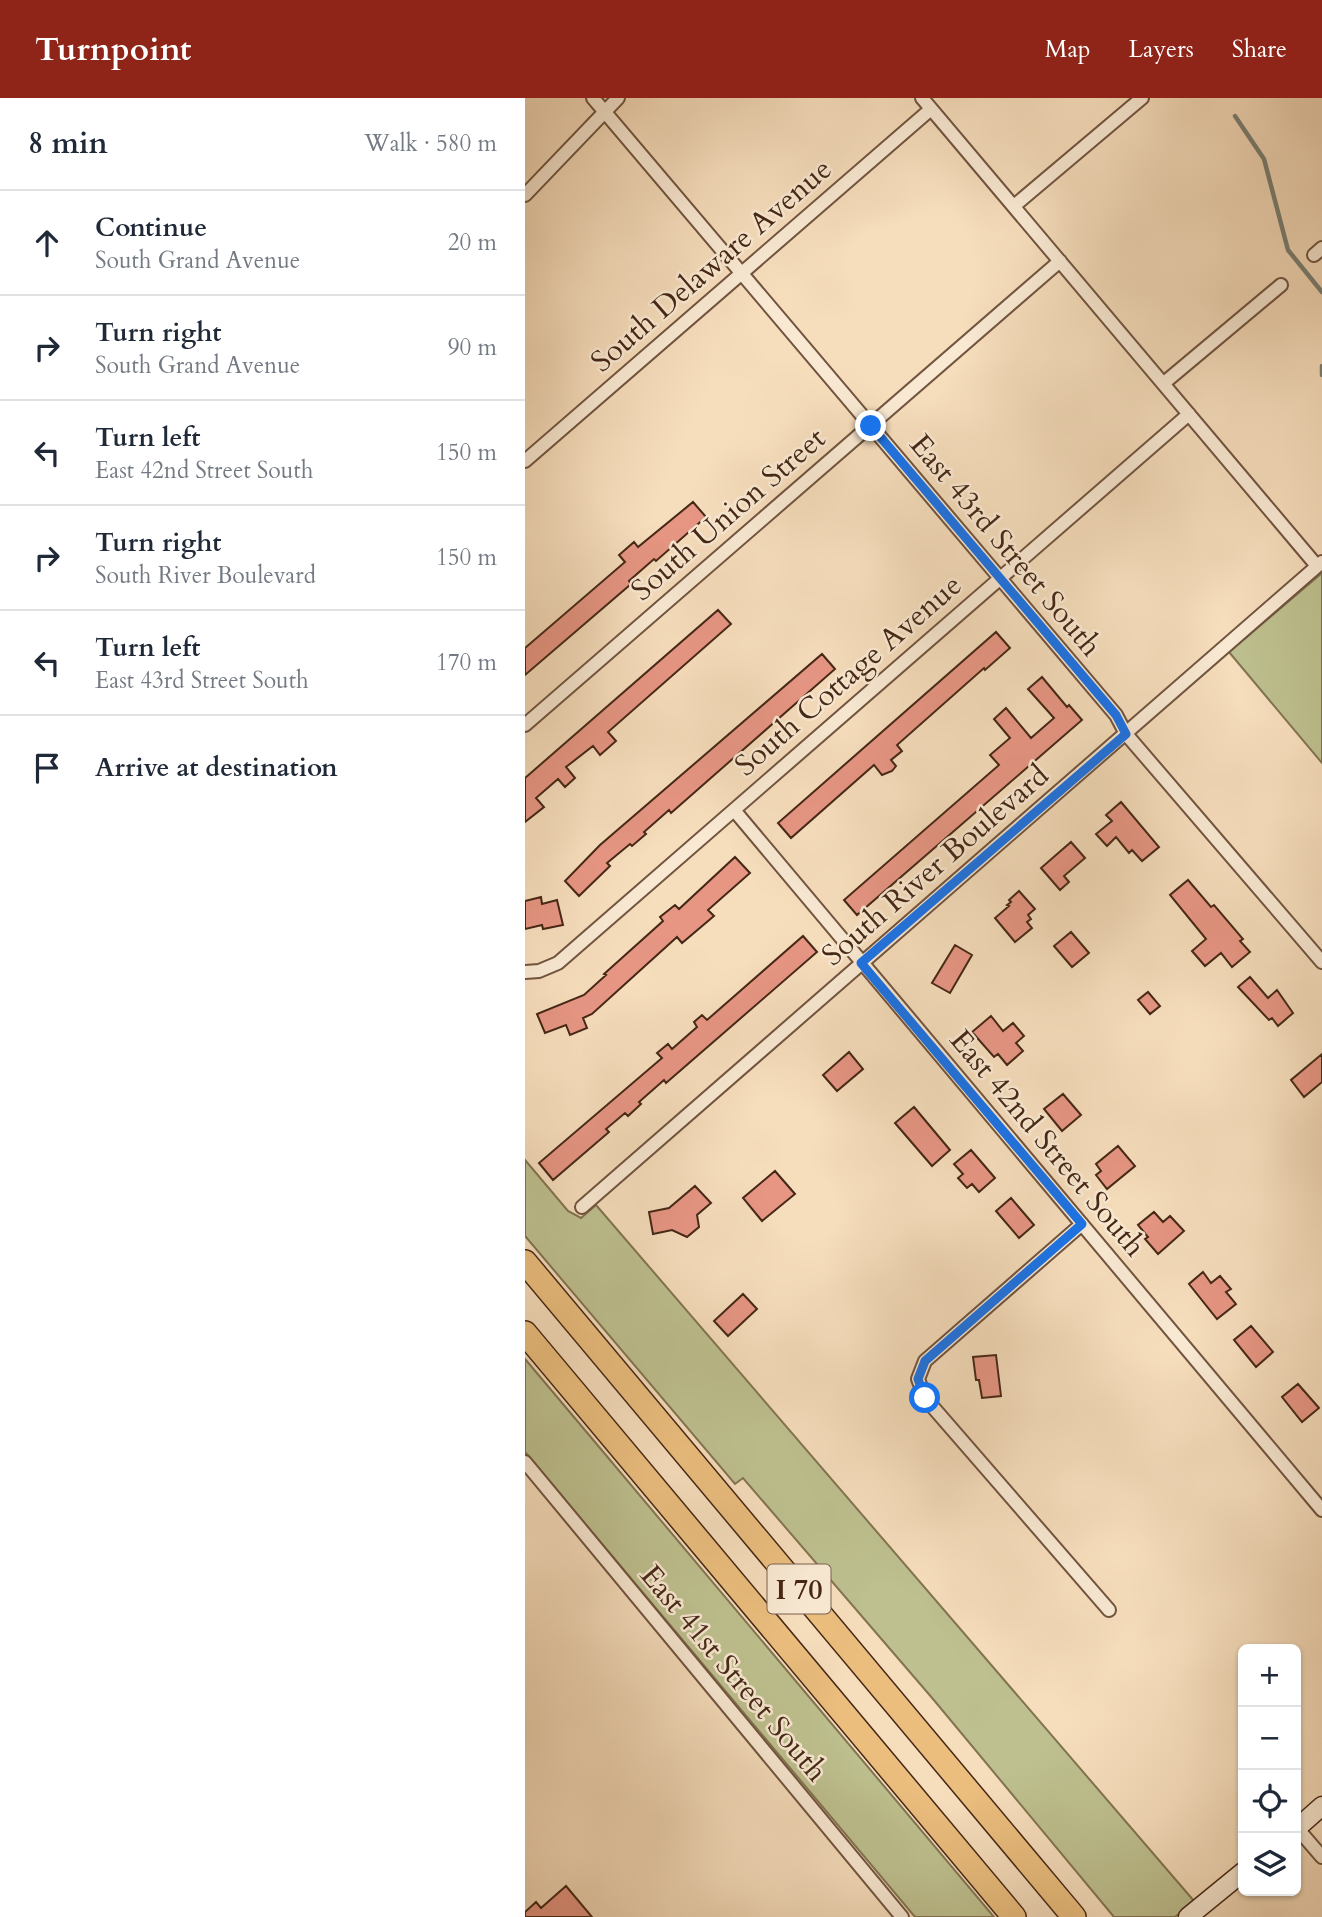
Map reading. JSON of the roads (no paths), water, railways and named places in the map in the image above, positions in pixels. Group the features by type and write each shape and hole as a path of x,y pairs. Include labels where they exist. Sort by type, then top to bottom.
{"highway":[{"name":"I 70","path":"525,1262 1074,1917"},
{"name":"I 70","path":"525,1333 1014,1917"}],"main road":[{"path":"1301,1824 1322,1806"},
{"path":"1188,1917 1238,1876"}],"street":[{"name":"East 43rd Street South","path":"593,98 1116,715 1126,734 1322,962"},
{"path":"525,195 618,98"},
{"path":"922,98 1319,564"},
{"path":"1014,206 1127,103 1142,98"},
{"name":"South Delaware Avenue","path":"525,461 931,109"},
{"name":"South Union Street","path":"525,725 1060,261"},
{"path":"1164,383 1281,285"},
{"name":"South Cottage Avenue","path":"525,972 539,971 558,963 1189,414"},
{"name":"South River Boulevard","path":"582,1207 1319,564"},
{"name":"East 42nd Street South","path":"734,810 1322,1510"},
{"path":"1082,1224 925,1361 918,1379 925,1398 1109,1610"},
{"name":"East 41st Street South","path":"525,1462 902,1917"},
{"path":"1300,1833 1322,1857"}],"waterway":[{"path":"1235,116 1264,159 1288,250 1322,292"},
{"path":"1322,366 1322,375"}]}
